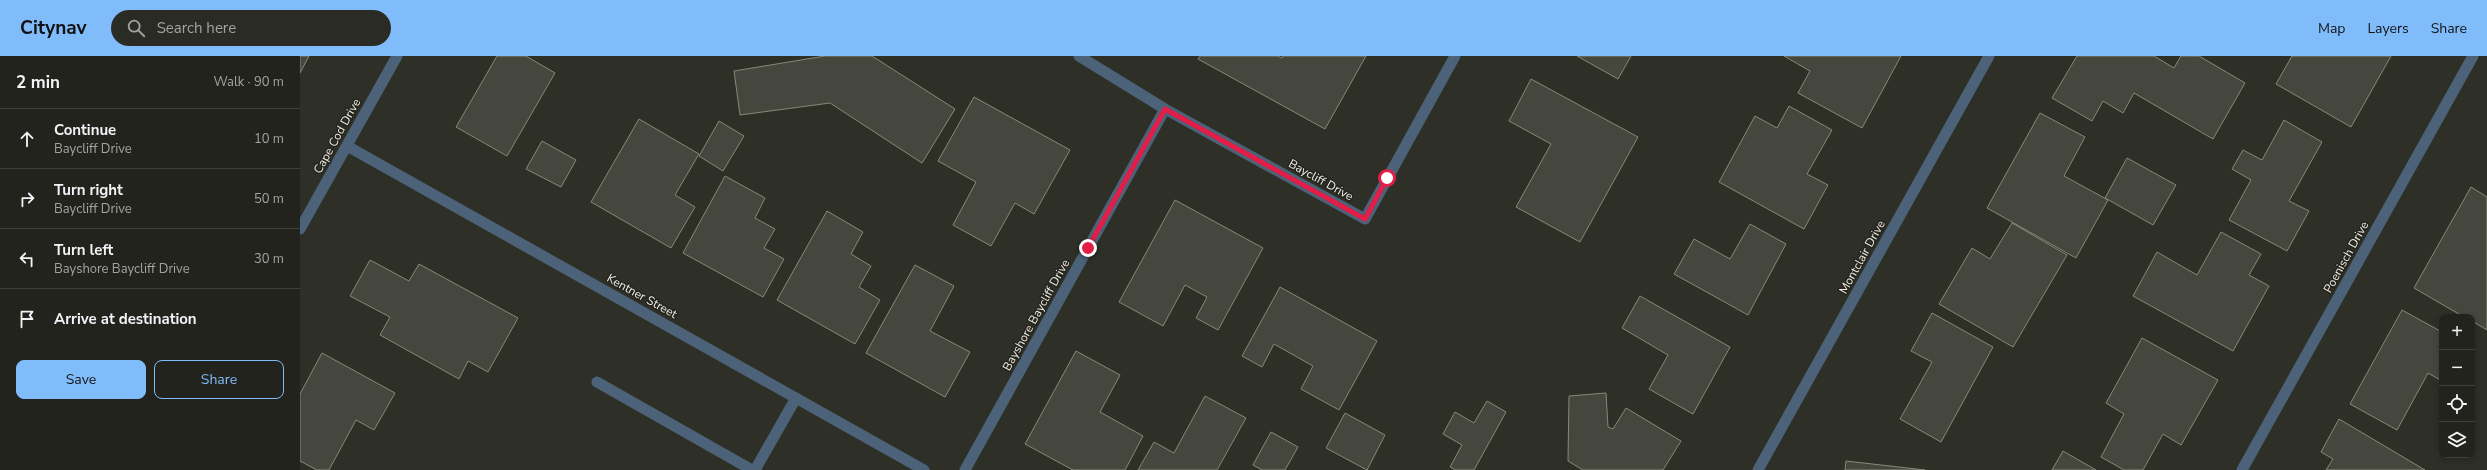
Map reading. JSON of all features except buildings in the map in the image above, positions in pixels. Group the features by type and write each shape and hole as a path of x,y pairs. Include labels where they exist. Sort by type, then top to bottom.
{"street":[{"name":"Cape Cod Drive","path":"300,229 397,56"},
{"path":"1079,56 1165,109"},
{"name":"Baycliff Drive","path":"1165,109 1365,219 1455,56"},
{"name":"Montclair Drive","path":"1758,470 1989,56"},
{"name":"Poenisch Drive","path":"2242,470 2473,56"},
{"name":"Bayshore Baycliff Drive","path":"965,470 1165,109"},
{"name":"Kentner Street","path":"347,146 924,470"},
{"path":"597,382 754,470 796,398"}],"route":[{"path":"1088,248 1165,109 1365,219 1387,178"}]}
